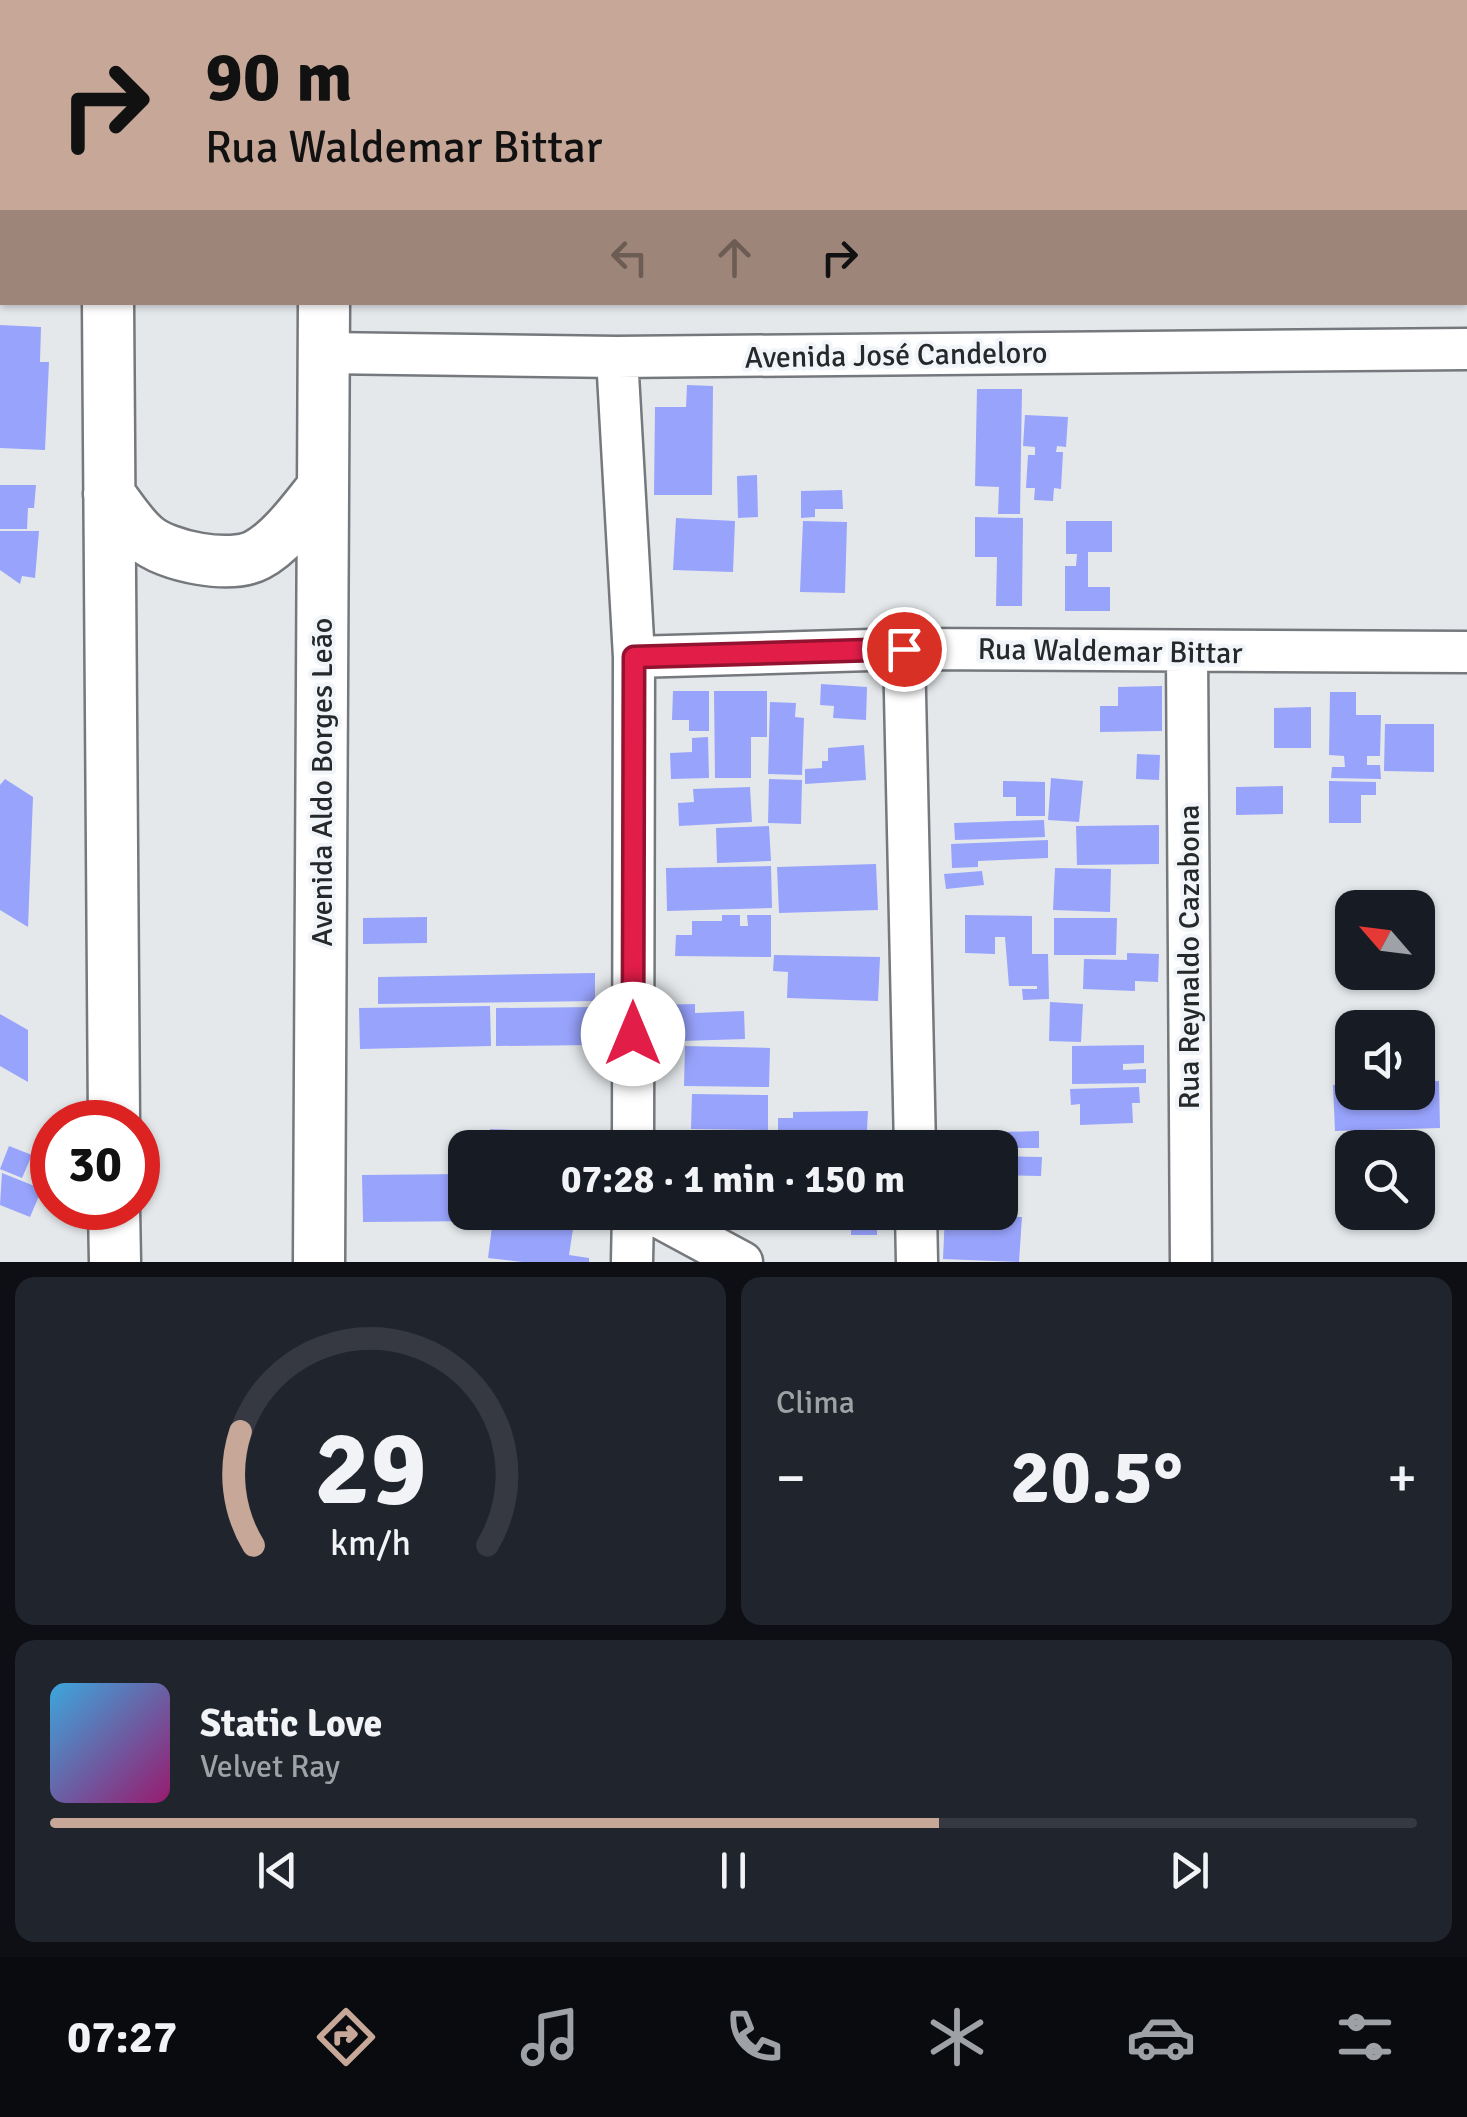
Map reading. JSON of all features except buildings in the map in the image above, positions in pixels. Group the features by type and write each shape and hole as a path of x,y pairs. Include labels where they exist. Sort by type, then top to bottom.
{"main road":[{"path":"108,305 114,1100"},
{"name":"Avenida Aldo Borges Leão","path":"319,1262 324,305"},
{"path":"110,494 145,539 183,556 223,561 256,556 298,519 323,487"},
{"path":"114,1230 115,1262"}],"street":[{"name":"Avenida José Candeloro","path":"324,353 617,358 1467,348"},
{"path":"617,358 634,657 633,1130"},
{"path":"904,649 915,1130"},
{"name":"Rua Waldemar Bittar","path":"634,657 904,649 1467,652"},
{"name":"Rua Reynaldo Cazabona","path":"1187,653 1191,1262"},
{"path":"632,1230 632,1262"},
{"path":"682,1230 742,1262"},
{"path":"917,1230 918,1262"}],"route":[{"path":"633,1034 634,657 904,649"}]}
